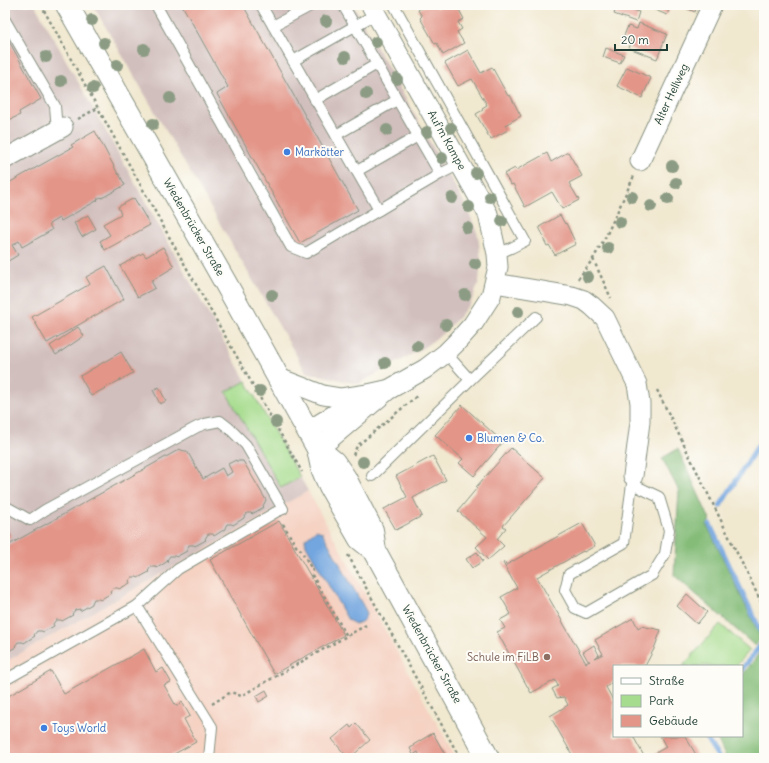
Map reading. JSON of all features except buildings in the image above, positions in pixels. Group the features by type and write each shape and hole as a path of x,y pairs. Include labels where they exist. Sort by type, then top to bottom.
{"main road":[{"name":"Wiedenbrücker Straße","path":"67,5 313,440 330,487 360,539 375,551 488,758"}],"street":[{"name":"Alter Hellweg","path":"640,161 712,5"},
{"name":"Auf'm Kampe","path":"313,440 388,390 424,369 446,353 473,324 491,296 498,267 497,254 488,214 374,10"},
{"path":"5,159 60,128"},
{"path":"494,283 572,296 584,300 605,318 637,384 640,403 640,422 632,480"},
{"name":"Auf'm Kampe","path":"279,378 323,395 341,398 388,390"},
{"name":"Auf'm Kampe","path":"313,440 368,394"}],"lane":[{"path":"156,5 291,247 306,254 440,174 460,164"},
{"path":"261,5 379,210"},
{"path":"273,26 312,5"},
{"path":"343,5 440,174"},
{"path":"394,5 525,241 497,254"},
{"path":"293,61 355,26 374,10"},
{"path":"5,20 55,106 60,128"},
{"path":"315,100 377,64"},
{"path":"336,135 397,100"},
{"path":"357,171 418,136"},
{"path":"372,476 536,317"},
{"path":"446,353 470,380"},
{"path":"5,506 30,520 45,510 197,427 220,421 246,446 283,509 178,569 137,606 5,680"},
{"path":"632,480 659,497 669,530 665,554 652,575 586,613 575,608 565,590 569,574 624,543 632,480"},
{"path":"137,606 212,727 209,758"}],"path":[{"path":"41,5 304,476"},
{"path":"60,128 98,107"},
{"path":"577,279 593,259 606,236 640,161"},
{"path":"593,259 612,300"},
{"path":"654,384 764,608"},
{"path":"276,512 296,546 301,550 313,571 312,576 347,636"},
{"path":"345,550 460,758"},
{"path":"202,710 231,692 241,696 368,624"}],"shaded area":[{"path":"5,5 35,5 246,381 226,392 281,488 300,477 308,491 5,662"},
{"path":"93,5 353,5 467,208 478,235 481,260 479,282 471,302 459,317 442,334 420,350 358,384 306,372"},
{"path":"308,491 456,758 5,758 5,662"}],"green space":[{"path":"246,381 300,477 281,488 226,392"},
{"path":"678,449 710,520 707,525 761,638 755,646 674,575 679,491 662,458"},
{"path":"720,624 750,650 737,665 684,665"},
{"path":"761,651 764,652 764,758 726,758 716,737 743,737 743,675"}],"water":[{"path":"316,530 322,532 366,611 364,620 355,624 348,620 306,545 305,539"}],"waterway":[{"path":"720,506 764,436"},
{"path":"710,525 764,638"},
{"path":"743,668 764,641"},
{"path":"706,737 719,758"}],"place":[{"name":"Markötter","path":"287,152"},
{"name":"Blumen & Co.","path":"469,438"},
{"name":"Schule im FiLB","path":"547,657"},
{"name":"Toys World","path":"44,728"}]}
